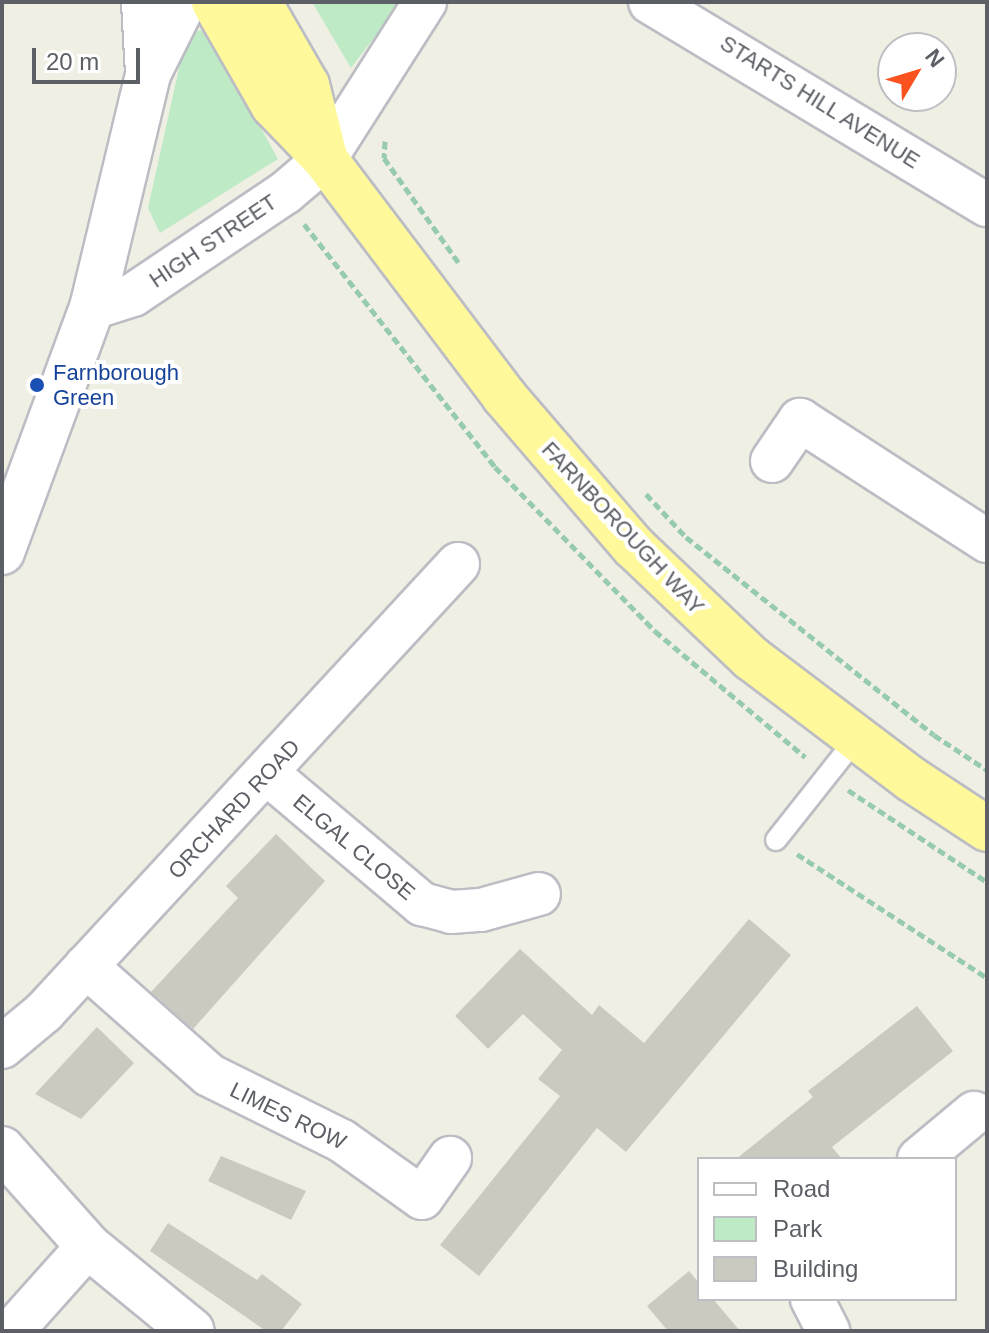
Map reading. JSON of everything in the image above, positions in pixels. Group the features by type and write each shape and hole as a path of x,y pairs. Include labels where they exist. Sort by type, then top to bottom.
{"highway":[{"name":"FARNBOROUGH WAY","path":"214,2 273,105 325,159 504,396 634,547 751,658 856,739 987,829"},
{"path":"259,2 307,85 325,159"}],"main road":[{"path":"144,2 148,74"},
{"path":"2,552 92,308 148,74 184,2"},
{"path":"2,1149 88,1246 192,1331"}],"street":[{"name":"HIGH STREET","path":"92,308 133,295 285,193 325,159 425,2"},
{"name":"STARTS HILL AVENUE","path":"650,2 987,205"},
{"path":"772,461 800,420 987,541"},
{"name":"ORCHARD ROAD","path":"2,1047 44,1012 268,774 458,564"},
{"name":"ELGAL CLOSE","path":"268,774 422,904 451,912 481,910 539,894"},
{"name":"LIMES ROW","path":"86,966 209,1075 342,1141 422,1198 450,1158"},
{"path":"921,1157 974,1113"},
{"path":"12,1331 88,1246"},
{"path":"813,1301 828,1331"}],"lane":[{"path":"776,840 856,739"}],"path":[{"path":"386,126 384,158 463,270"},
{"path":"635,482 686,537 934,735 987,770"},
{"path":"776,840 987,978"}],"green space":[{"path":"312,2 401,2 351,68"},
{"path":"207,30 278,159 160,233 148,208 187,32"}],"building":[{"path":"276,834 325,881 193,1029 151,992 238,898 226,886"},
{"path":"749,919 791,955 626,1152 597,1128 479,1276 440,1245 560,1096 538,1079 562,1050 523,1014 488,1049 455,1016 520,949 592,1015 599,1005 644,1043"},
{"path":"917,1006 953,1051 832,1147 840,1157 738,1157 813,1097 808,1091"},
{"path":"97,1027 134,1063 81,1119 35,1094"},
{"path":"221,1156 306,1191 291,1220 208,1181"},
{"path":"168,1223 257,1280 262,1274 302,1304 281,1331 266,1331 150,1251"},
{"path":"689,1271 697,1281 697,1301 715,1301 740,1331 668,1331 647,1306"}],"place":[{"name":"Farnborough Green","path":"37,385"}]}
